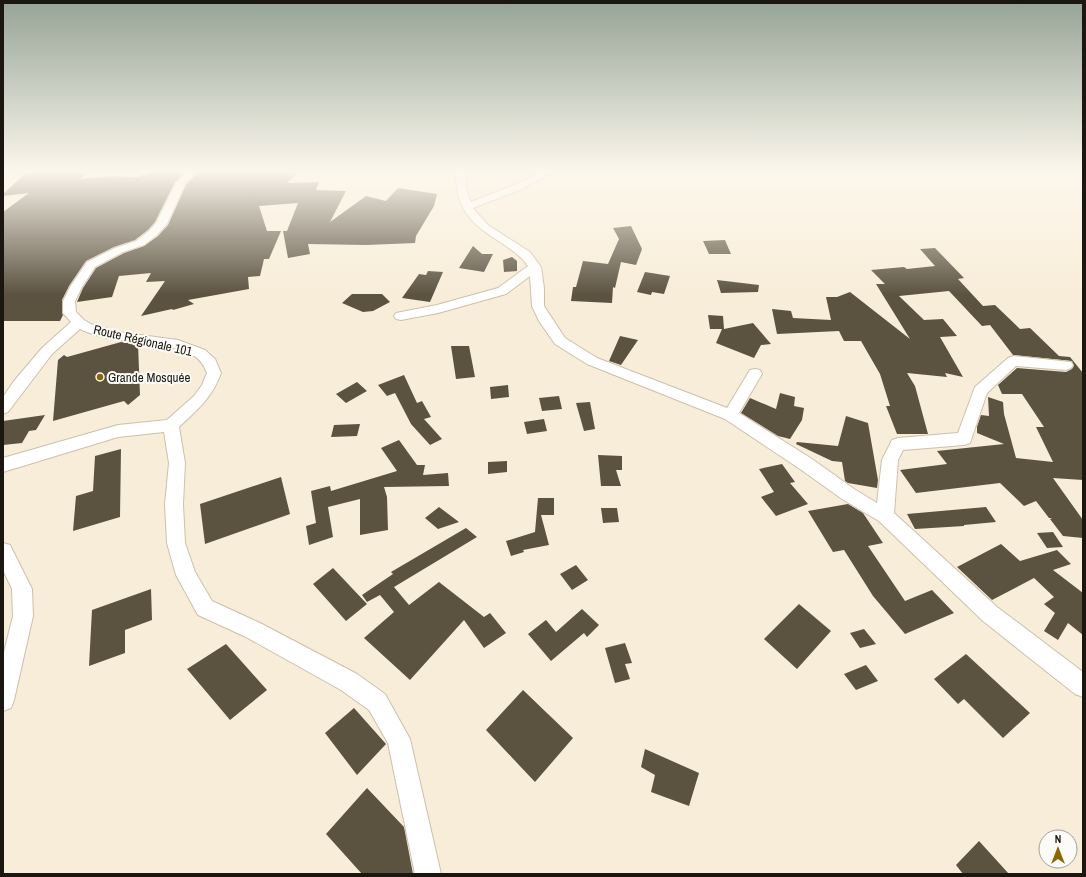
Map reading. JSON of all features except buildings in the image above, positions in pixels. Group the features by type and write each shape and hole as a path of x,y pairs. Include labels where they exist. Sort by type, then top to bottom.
{"street":[{"name":"Route Régionale 101","path":"166,213 161,224 153,233 140,243 119,250 91,265 76,287 69,301 70,312 79,323 86,327 118,336 178,345 200,353 210,362 214,373 209,386 199,400 171,425"},
{"path":"472,213 484,226 526,254 535,267 538,288 538,306 546,321 560,340 592,361 730,415 806,464 848,494 885,516 990,614 1083,686"},
{"path":"401,316 438,309 502,291 535,267"},
{"path":"3,408 47,352 61,337 79,323"},
{"path":"885,516 890,460 898,444 964,439 971,422 980,391 1013,361 1066,365"},
{"path":"730,415 755,374"},
{"path":"3,465 118,431 171,425 177,463 174,504 176,543 186,575 205,608 253,630 349,682 377,702 399,739 428,874"},
{"path":"3,551 22,589 23,616 3,700"}],"place":[{"name":"Grande Mosquée","path":"100,377"}]}
